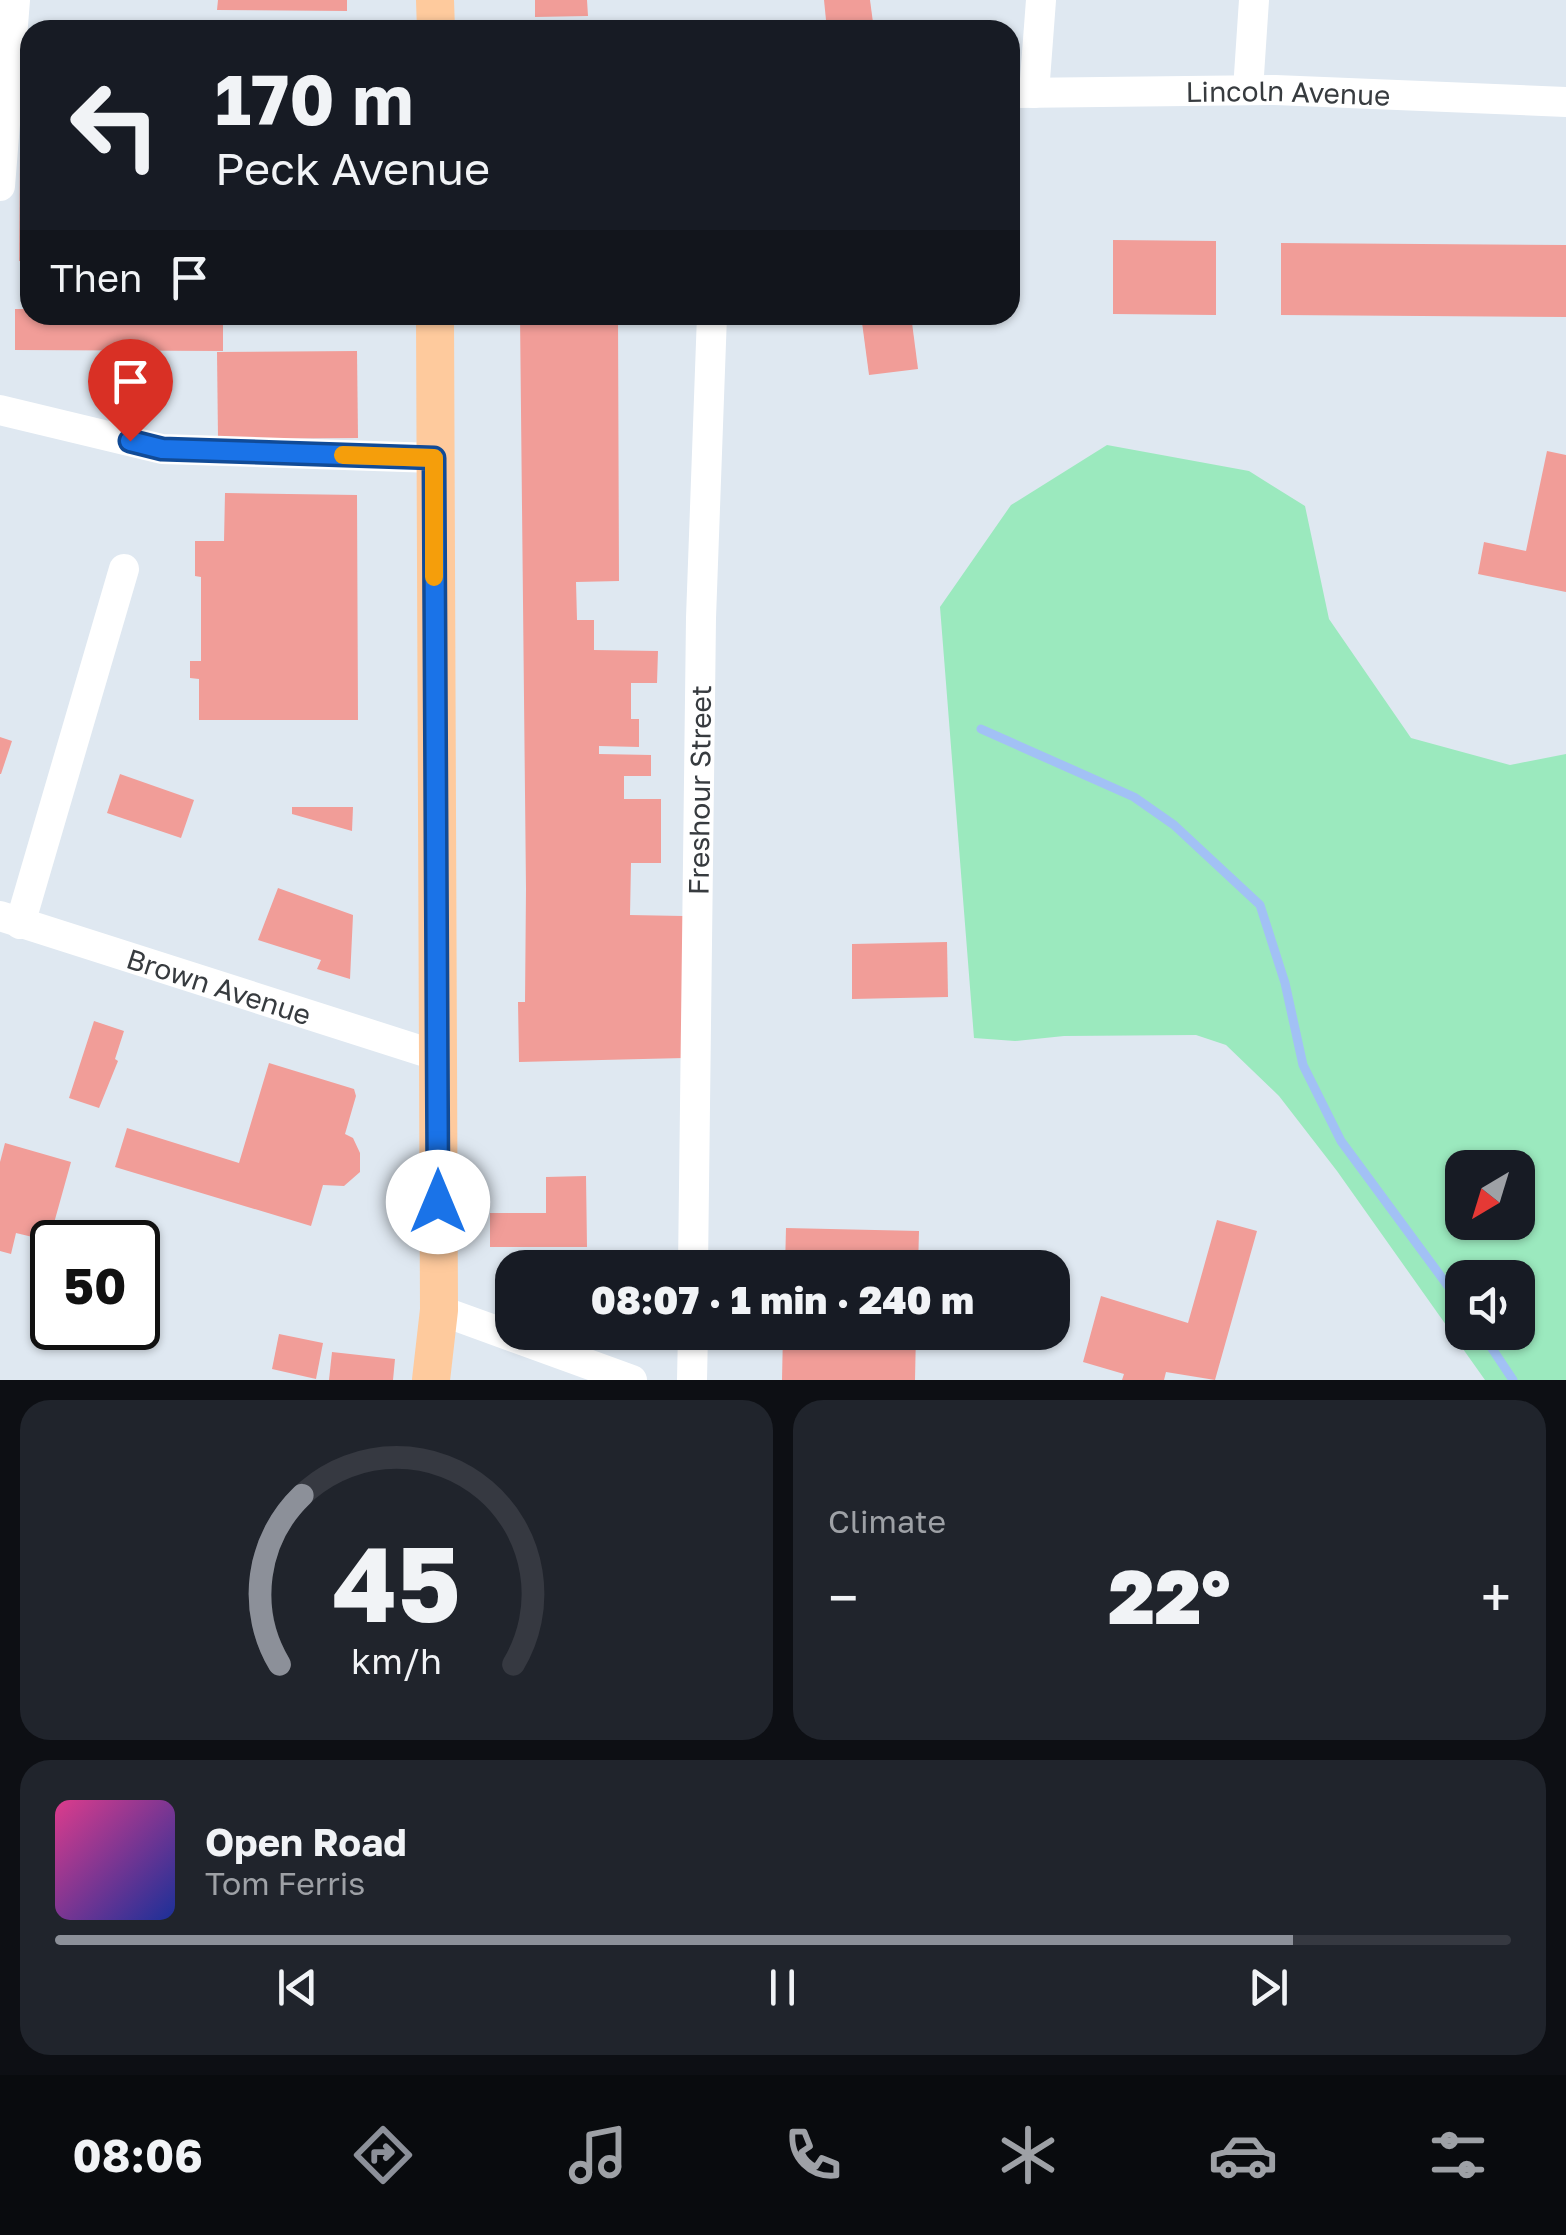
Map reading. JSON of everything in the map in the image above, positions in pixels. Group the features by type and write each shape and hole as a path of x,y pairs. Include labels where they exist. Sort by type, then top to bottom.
{"main road":[{"path":"430,1380 439,1310 435,325"}],"street":[{"path":"0,186 12,97 15,0"},
{"path":"1022,93 1041,0"},
{"path":"1248,90 1254,0"},
{"name":"Lincoln Avenue","path":"1022,93 1248,90 1566,102"},
{"name":"Freshour Street","path":"694,1250 701,618 712,325"},
{"path":"0,410 162,449 434,458"},
{"path":"10,920 124,570"},
{"name":"Brown Avenue","path":"10,920 438,1056"},
{"path":"439,1310 632,1380"},
{"path":"692,1350 692,1380"}],"green space":[{"path":"1107,445 1249,471 1305,506 1329,619 1411,738 1510,765 1566,754 1566,1380 1485,1380 1464,1350 1535,1350 1535,1260 1445,1260 1445,1324 1279,1096 1226,1045 1196,1035 1064,1036 1015,1041 974,1038 940,607 1011,505"}],"building":[{"path":"218,0 347,0 347,11 217,10"},
{"path":"535,0 587,0 588,16 535,17"},
{"path":"824,0 870,0 873,20 826,20"},
{"path":"1113,240 1216,241 1216,315 1113,314"},
{"path":"1281,243 1566,245 1566,317 1281,315"},
{"path":"15,309 20,309 20,325 223,325 223,351 15,350"},
{"path":"520,325 618,325 619,581 576,582 577,620 594,620 594,650 658,651 657,683 631,683 631,719 639,719 639,747 599,746 599,754 651,755 651,776 624,776 624,799 661,799 661,863 631,863 630,915 683,916 684,1058 519,1062 518,1002 525,1002"},
{"path":"862,325 912,325 918,369 869,375"},
{"path":"357,351 358,438 218,439 217,352"},
{"path":"1547,451 1566,455 1566,592 1478,574 1484,542 1526,551"},
{"path":"225,493 357,495 358,720 199,720 199,679 190,678 190,661 201,661 201,577 195,576 195,541 224,541"},
{"path":"0,737 12,741 1,774 0,774"},
{"path":"120,774 194,800 181,838 107,813"},
{"path":"292,807 353,807 352,831 292,814"},
{"path":"278,888 353,915 350,979 317,969 321,960 258,940"},
{"path":"947,942 948,997 852,999 852,944"},
{"path":"94,1021 124,1031 115,1059 118,1061 99,1108 69,1098"},
{"path":"269,1063 354,1089 356,1096 345,1134 353,1138 360,1153 360,1172 344,1186 323,1185 311,1226 115,1167 127,1128 239,1163"},
{"path":"5,1143 71,1162 55,1220 30,1220 30,1236 16,1233 11,1254 0,1251 0,1162"},
{"path":"586,1176 587,1247 490,1247 490,1213 546,1213 546,1177"},
{"path":"1217,1220 1257,1231 1215,1380 1166,1372 1164,1380 1122,1380 1124,1374 1083,1362 1101,1296 1188,1323"},
{"path":"786,1228 919,1231 918,1250 785,1250"},
{"path":"279,1334 323,1343 316,1379 272,1369"},
{"path":"783,1350 916,1350 915,1380 782,1380"},
{"path":"332,1352 395,1359 393,1380 329,1380"}],"waterway":[{"path":"981,729 1134,797 1174,825 1260,905 1285,983 1303,1065 1341,1141 1445,1282"},
{"path":"1493,1350 1513,1380"}],"slow traffic":[{"path":"343,455 434,458 434,577"}],"route":[{"path":"130,441 162,449 434,458 438,1202"}]}
